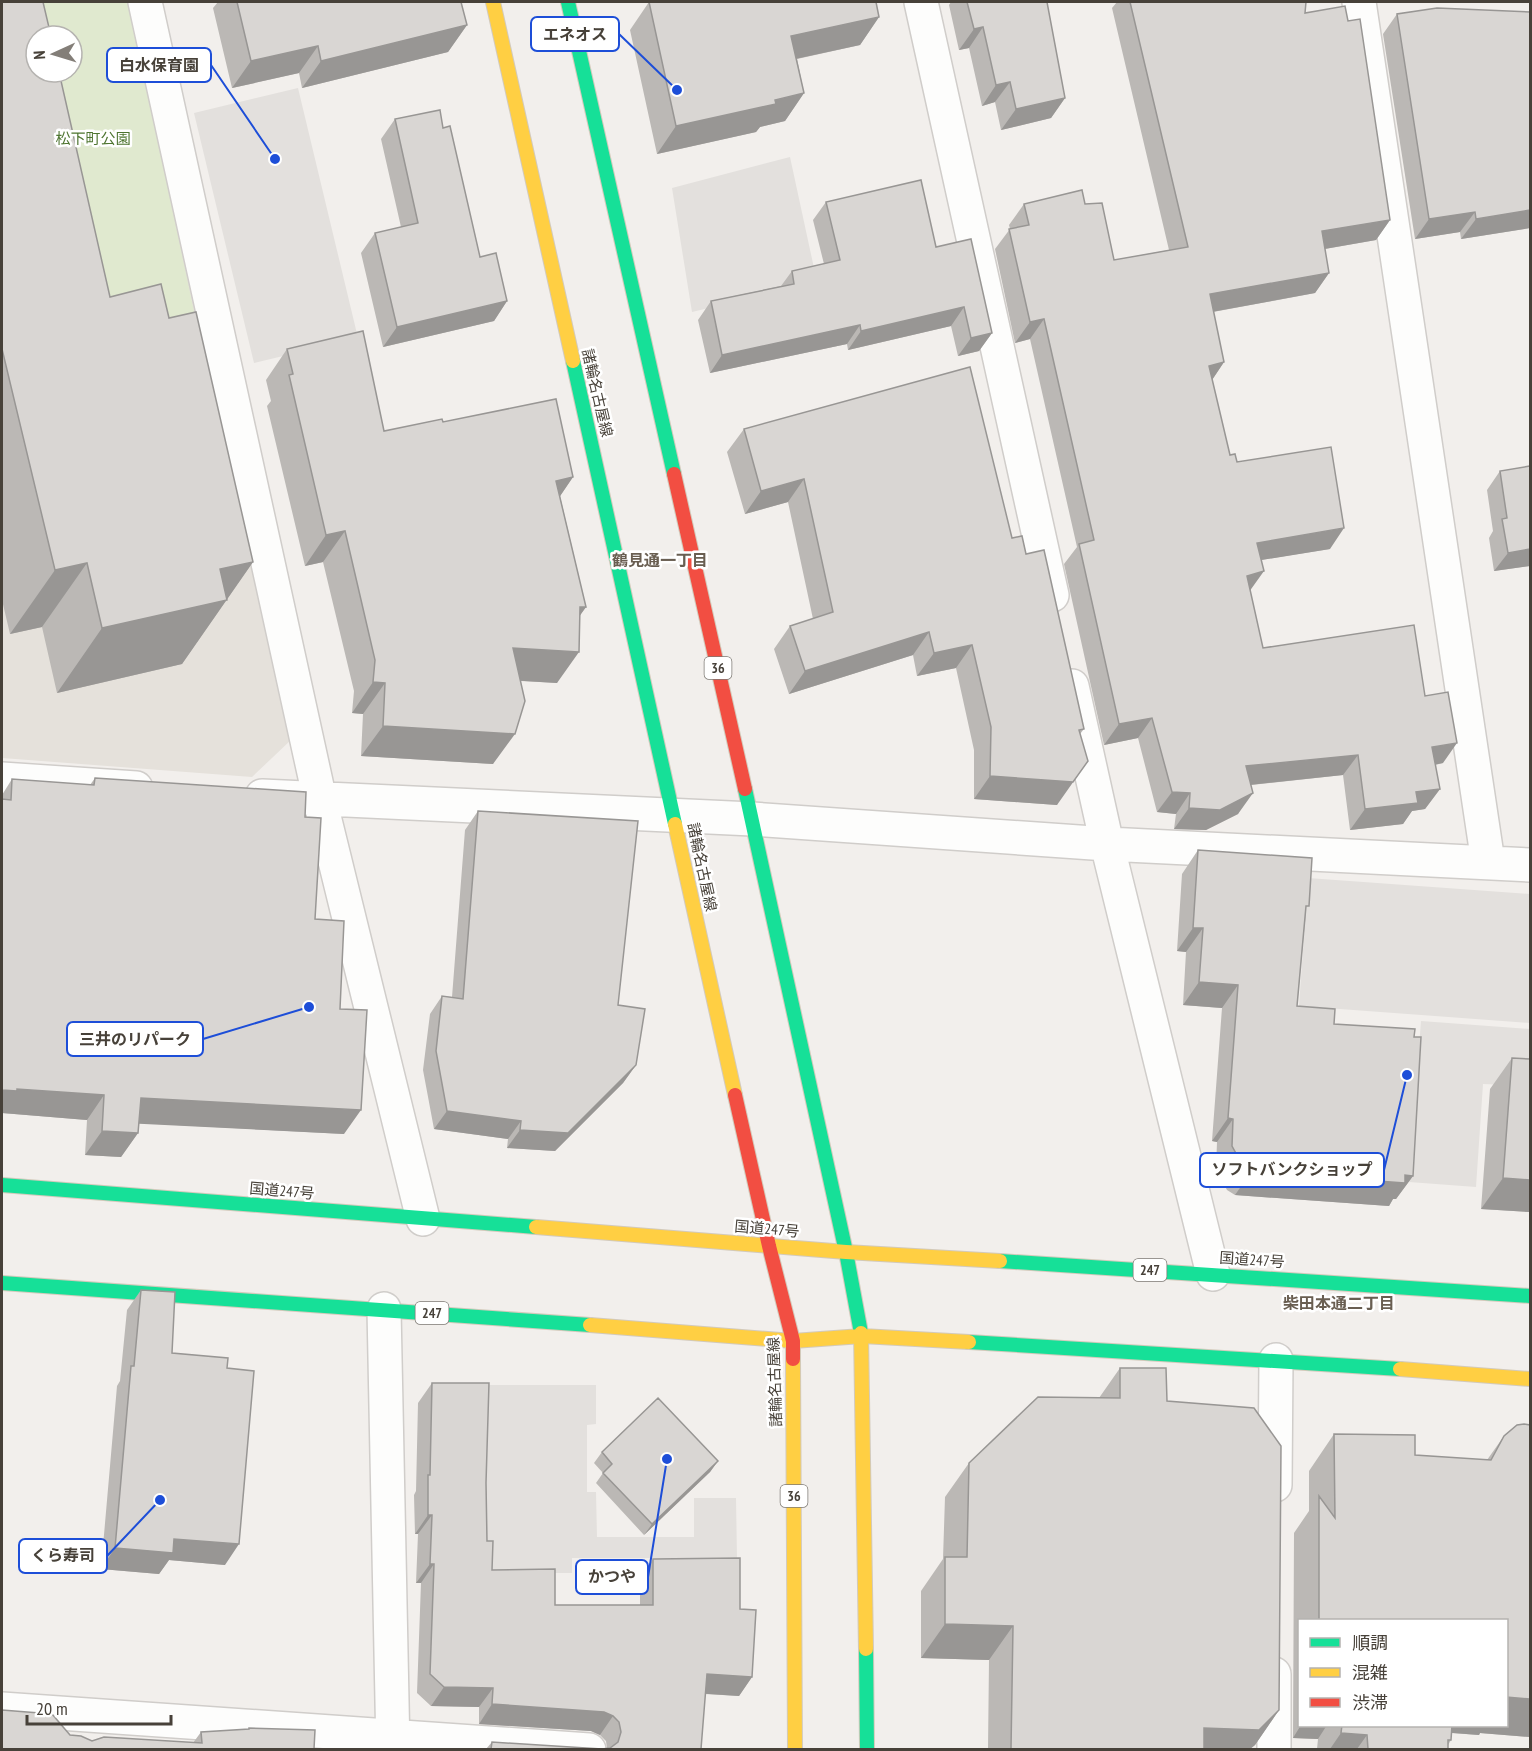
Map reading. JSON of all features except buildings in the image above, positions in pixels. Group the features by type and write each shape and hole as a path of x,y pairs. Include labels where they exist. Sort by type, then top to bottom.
{"main road":[{"name":"諸輪名古屋線","path":"494,2 769,1246 793,1341 795,1749"},
{"name":"36","path":"568,2 752,819 846,1252 862,1336 867,1749"},
{"name":"国道247号","path":"2,1185 846,1252 1530,1296"},
{"name":"247","path":"2,1283 384,1309 793,1341 862,1336 1276,1360 1530,1378"}],"street":[{"path":"145,2 320,800 423,1219"},
{"path":"921,2 1058,621"},
{"path":"1359,2 1488,862"},
{"path":"1066,656 1107,843 1213,1274"},
{"path":"2,779 167,790"},
{"path":"237,794 320,800 752,819 1107,843 1530,865"},
{"path":"384,1309 393,1742"},
{"path":"1275,1514 1276,1360"},
{"path":"1274,1643 1274,1749"},
{"path":"2,1709 74,1727 589,1749"}],"shaded area":[{"path":"2,2 140,2 292,739 252,777 2,758"},
{"path":"298,88 358,338 254,363 194,113"},
{"path":"790,157 817,282 692,312 672,188"},
{"path":"1308,878 1530,894 1530,1023 1299,1006"},
{"path":"1421,1021 1530,1029 1530,1086 1483,1084 1476,1187 1409,1182"},
{"path":"486,1385 596,1385 596,1424 587,1425 587,1492 596,1492 597,1537 694,1537 694,1498 736,1498 737,1558 572,1558 572,1573 486,1573"}],"green space":[{"name":"松下町公園","path":"2,2 129,2 196,321 76,348"}],"traffic: fast":[{"path":"568,2 674,474"},
{"path":"573,361 675,824"},
{"path":"745,789 846,1252 861,1333"},
{"path":"2,1185 536,1227"},
{"path":"1000,1261 1530,1296"},
{"path":"2,1283 590,1325"},
{"path":"969,1342 1400,1369"},
{"path":"866,1649 867,1750"}],"traffic: slow":[{"path":"493,2 573,361"},
{"path":"675,824 735,1095"},
{"path":"536,1227 846,1252 1000,1261"},
{"path":"590,1325 793,1341 862,1336 969,1342"},
{"path":"861,1333 866,1649"},
{"path":"793,1359 795,1750"},
{"path":"1400,1369 1530,1379"}],"traffic: jam":[{"path":"674,474 745,789"},
{"path":"735,1095 793,1341 793,1359"}],"place":[{"name":"エネオス","path":"677,90"},
{"name":"白水保育園","path":"275,159"},
{"name":"三井のリパーク","path":"309,1007"},
{"name":"ソフトバンクショップ","path":"1407,1075"},
{"name":"かつや","path":"667,1459"},
{"name":"くら寿司","path":"160,1500"}],"district":[{"name":"鶴見通一丁目","path":"660,560"},
{"name":"柴田本通二丁目","path":"1339,1303"}]}
